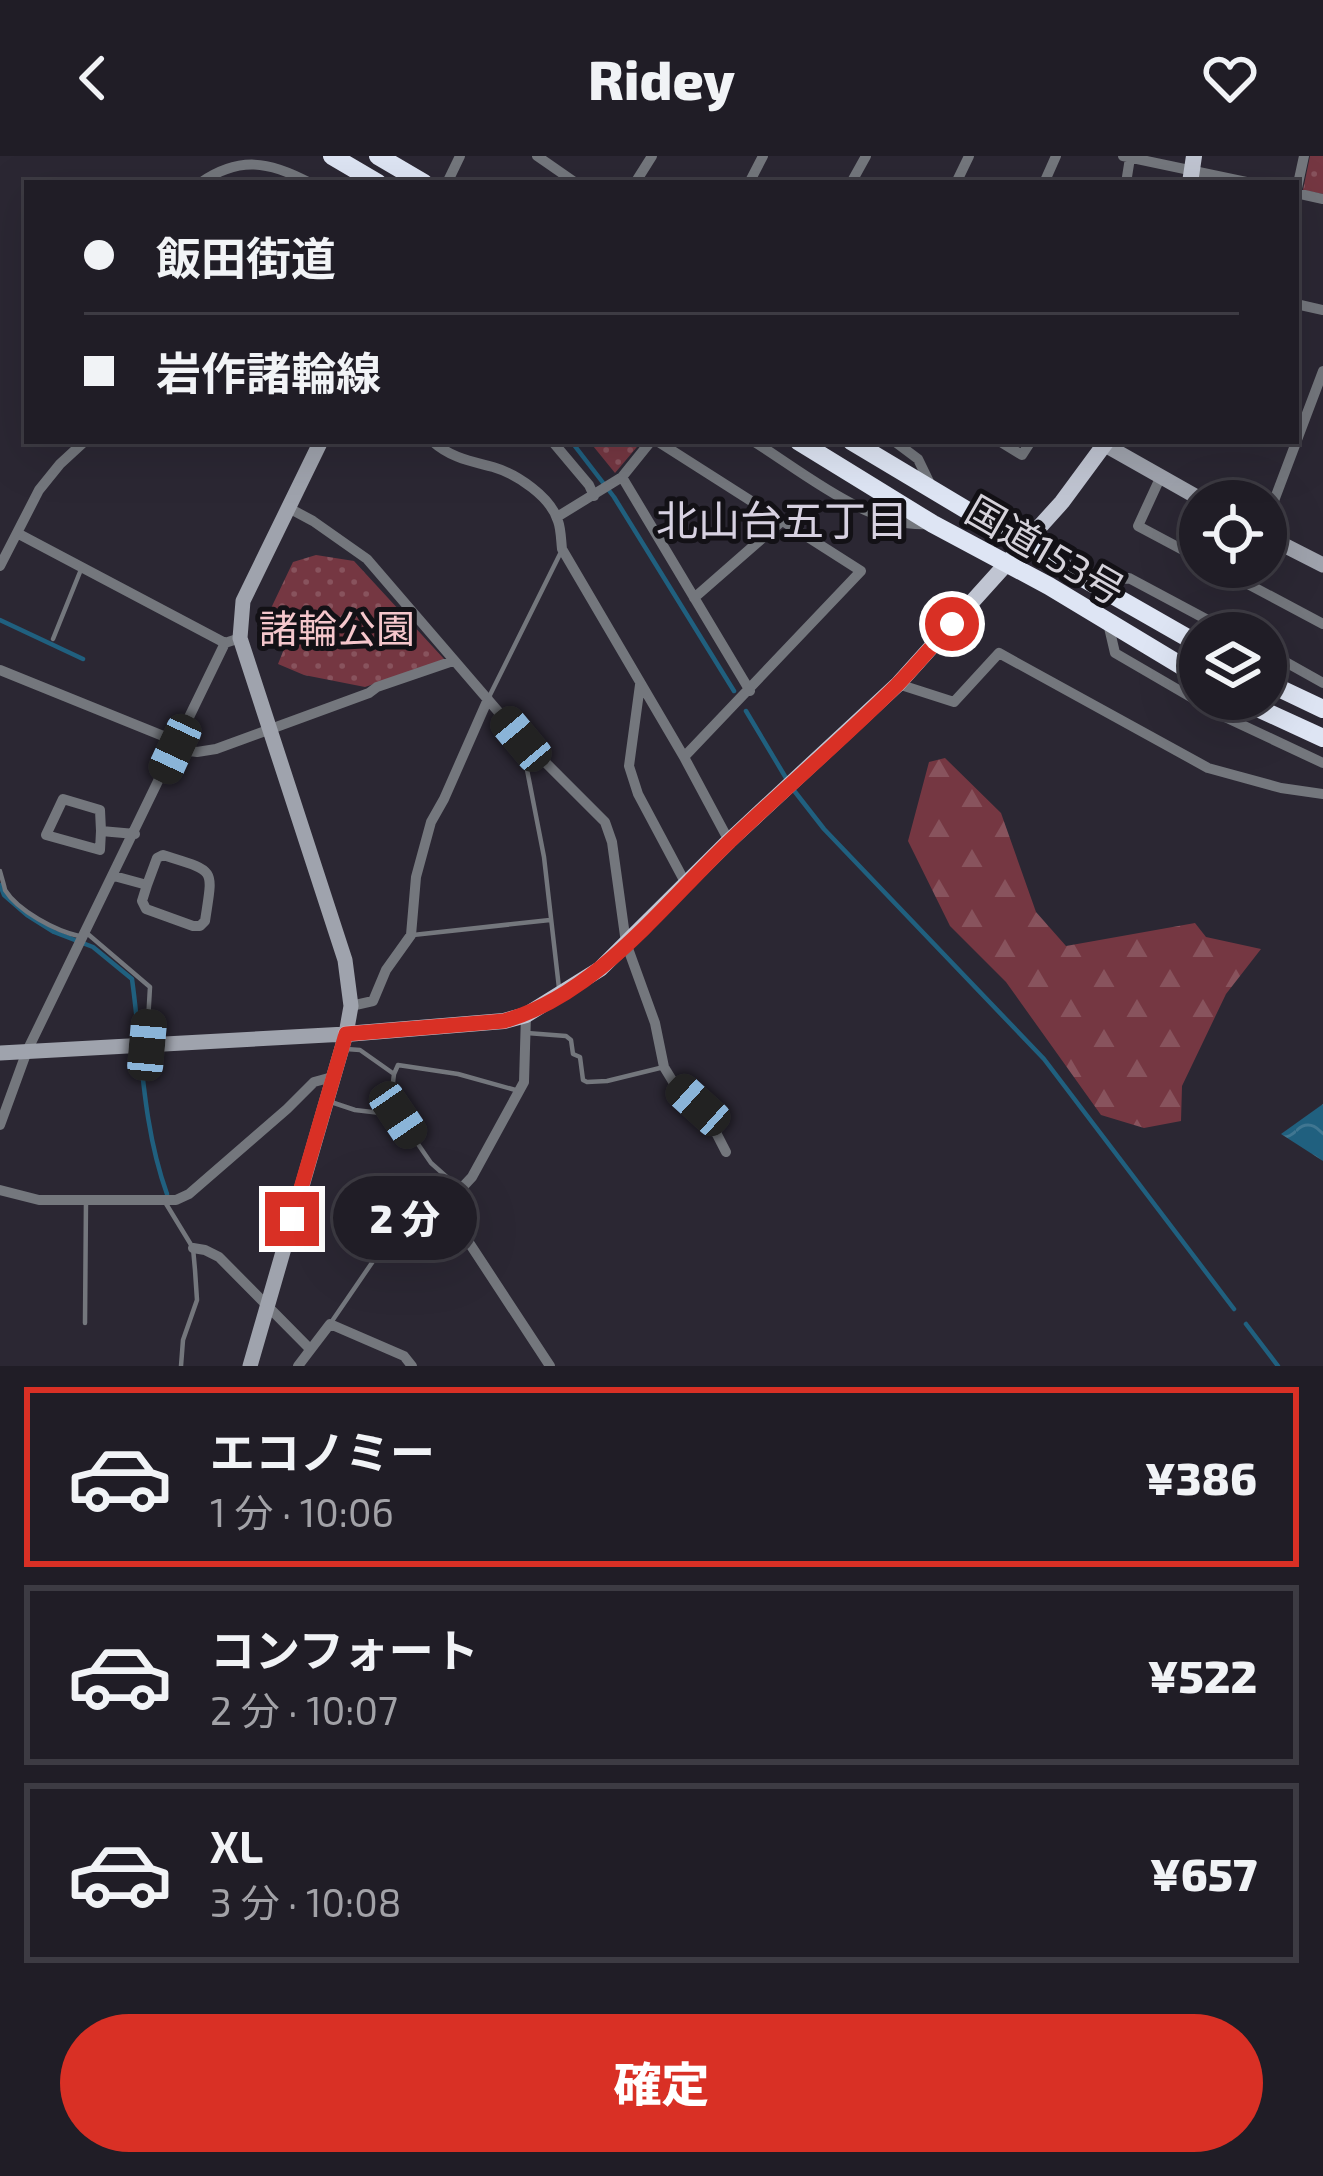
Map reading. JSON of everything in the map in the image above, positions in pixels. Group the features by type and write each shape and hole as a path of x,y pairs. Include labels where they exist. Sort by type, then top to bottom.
{"highway":[{"path":"332,156 372,180"},
{"path":"378,156 419,180"},
{"name":"国道153号","path":"803,444 1179,665"},
{"name":"国道153号","path":"856,444 1179,633"},
{"path":"1287,692 1323,709"},
{"path":"1284,720 1323,738"}],"main road":[{"path":"345,1041 504,1021 526,1024 600,969 898,684 1062,502 1105,444"}],"street":[{"path":"537,156 572,180"},
{"path":"1126,157 1237,180"},
{"path":"207,180 224,167 260,161 305,180"},
{"path":"1299,435 1323,371"},
{"path":"0,566 39,490 82,444"},
{"path":"0,1125 27,1052 233,641 243,601 319,444"},
{"path":"436,444 469,463 499,468 532,488 557,517 562,549 729,842"},
{"path":"555,444 597,494"},
{"path":"557,517 618,479 651,444"},
{"path":"659,444 861,571 684,757"},
{"path":"758,444 871,515 914,525 933,524"},
{"path":"898,444 918,458 934,491"},
{"path":"1004,444 1022,454 1029,444"},
{"path":"1108,444 1179,486"},
{"path":"1282,480 1295,444"},
{"path":"1161,476 1138,526 1179,548"},
{"path":"618,479 750,691"},
{"path":"287,507 367,560 521,739 605,822 626,943 655,1023 664,1067 675,1085 707,1115 726,1152"},
{"path":"694,598 782,521"},
{"path":"17,533 233,641 272,728 345,960 351,1006 345,1041 250,1366"},
{"path":"1287,547 1323,566"},
{"path":"1103,590 1110,581 1129,578 1193,612"},
{"path":"1256,588 1323,623"},
{"path":"1107,622 1115,653 1225,717 1323,763"},
{"path":"898,684 954,702 999,653 1208,768 1323,794"},
{"path":"0,670 190,752 206,751 453,661"},
{"path":"1287,663 1323,683"},
{"path":"640,685 628,766 686,884"},
{"path":"351,1006 373,1001 386,970 411,935 416,877 430,822 488,700"},
{"path":"63,799 100,810 101,831 100,850 46,835 63,799"},
{"path":"101,831 135,834"},
{"path":"163,855 207,872 211,880 205,921 193,926 146,909 142,901 147,885 157,858 163,855"},
{"path":"114,876 147,885"},
{"path":"526,1024 524,1082 463,1190 446,1206 550,1366"},
{"path":"0,1053 345,1041"},
{"path":"0,1190 39,1200 176,1200 189,1194 314,1082 336,1076"},
{"path":"193,1248 219,1257 310,1348"},
{"path":"298,1366 330,1324 404,1356 412,1366"}],"lane":[{"path":"488,700 562,549"},
{"path":"52,639 82,567"},
{"path":"521,739 544,857 560,996"},
{"path":"0,871 7,892 26,910 57,930 85,935 150,987 147,1045"},
{"path":"411,935 550,920"},
{"path":"526,1024 571,1040 586,1082 664,1067"},
{"path":"345,1041 394,1074"},
{"path":"389,1115 398,1065 520,1091"},
{"path":"328,1101 398,1115 431,1163 463,1190"},
{"path":"85,1323 86,1200"},
{"path":"164,1202 193,1248 197,1300 181,1366"},
{"path":"330,1324 391,1235 446,1206"}],"green space":[{"path":"1310,156 1323,156 1323,194 1303,190"},
{"path":"591,444 639,444 615,473"},
{"name":"諸輪公園","path":"316,555 354,561 445,660 365,687 304,675 278,664 286,644 265,631 264,623 293,562"},
{"path":"945,758 1001,813 1036,912 1066,946 1195,923 1206,937 1261,949 1226,994 1182,1086 1181,1121 1144,1128 1101,1115 1006,982 950,926 908,841 929,762"}],"water":[{"path":"1323,1104 1323,1161 1281,1134"}],"waterway":[{"path":"573,444 614,497 734,691"},
{"path":"0,620 83,659"},
{"path":"746,711 786,778"},
{"path":"792,788 824,829 1044,1059 1234,1309"},
{"path":"0,885 4,895 27,915 93,947 132,979 148,1115 167,1194"},
{"path":"1246,1324 1278,1366"}],"district":[{"name":"北山台五丁目","path":"782,519"}],"route":[{"path":"292,1219 346,1034 504,1021 526,1015 600,969 898,684 952,624"}]}
